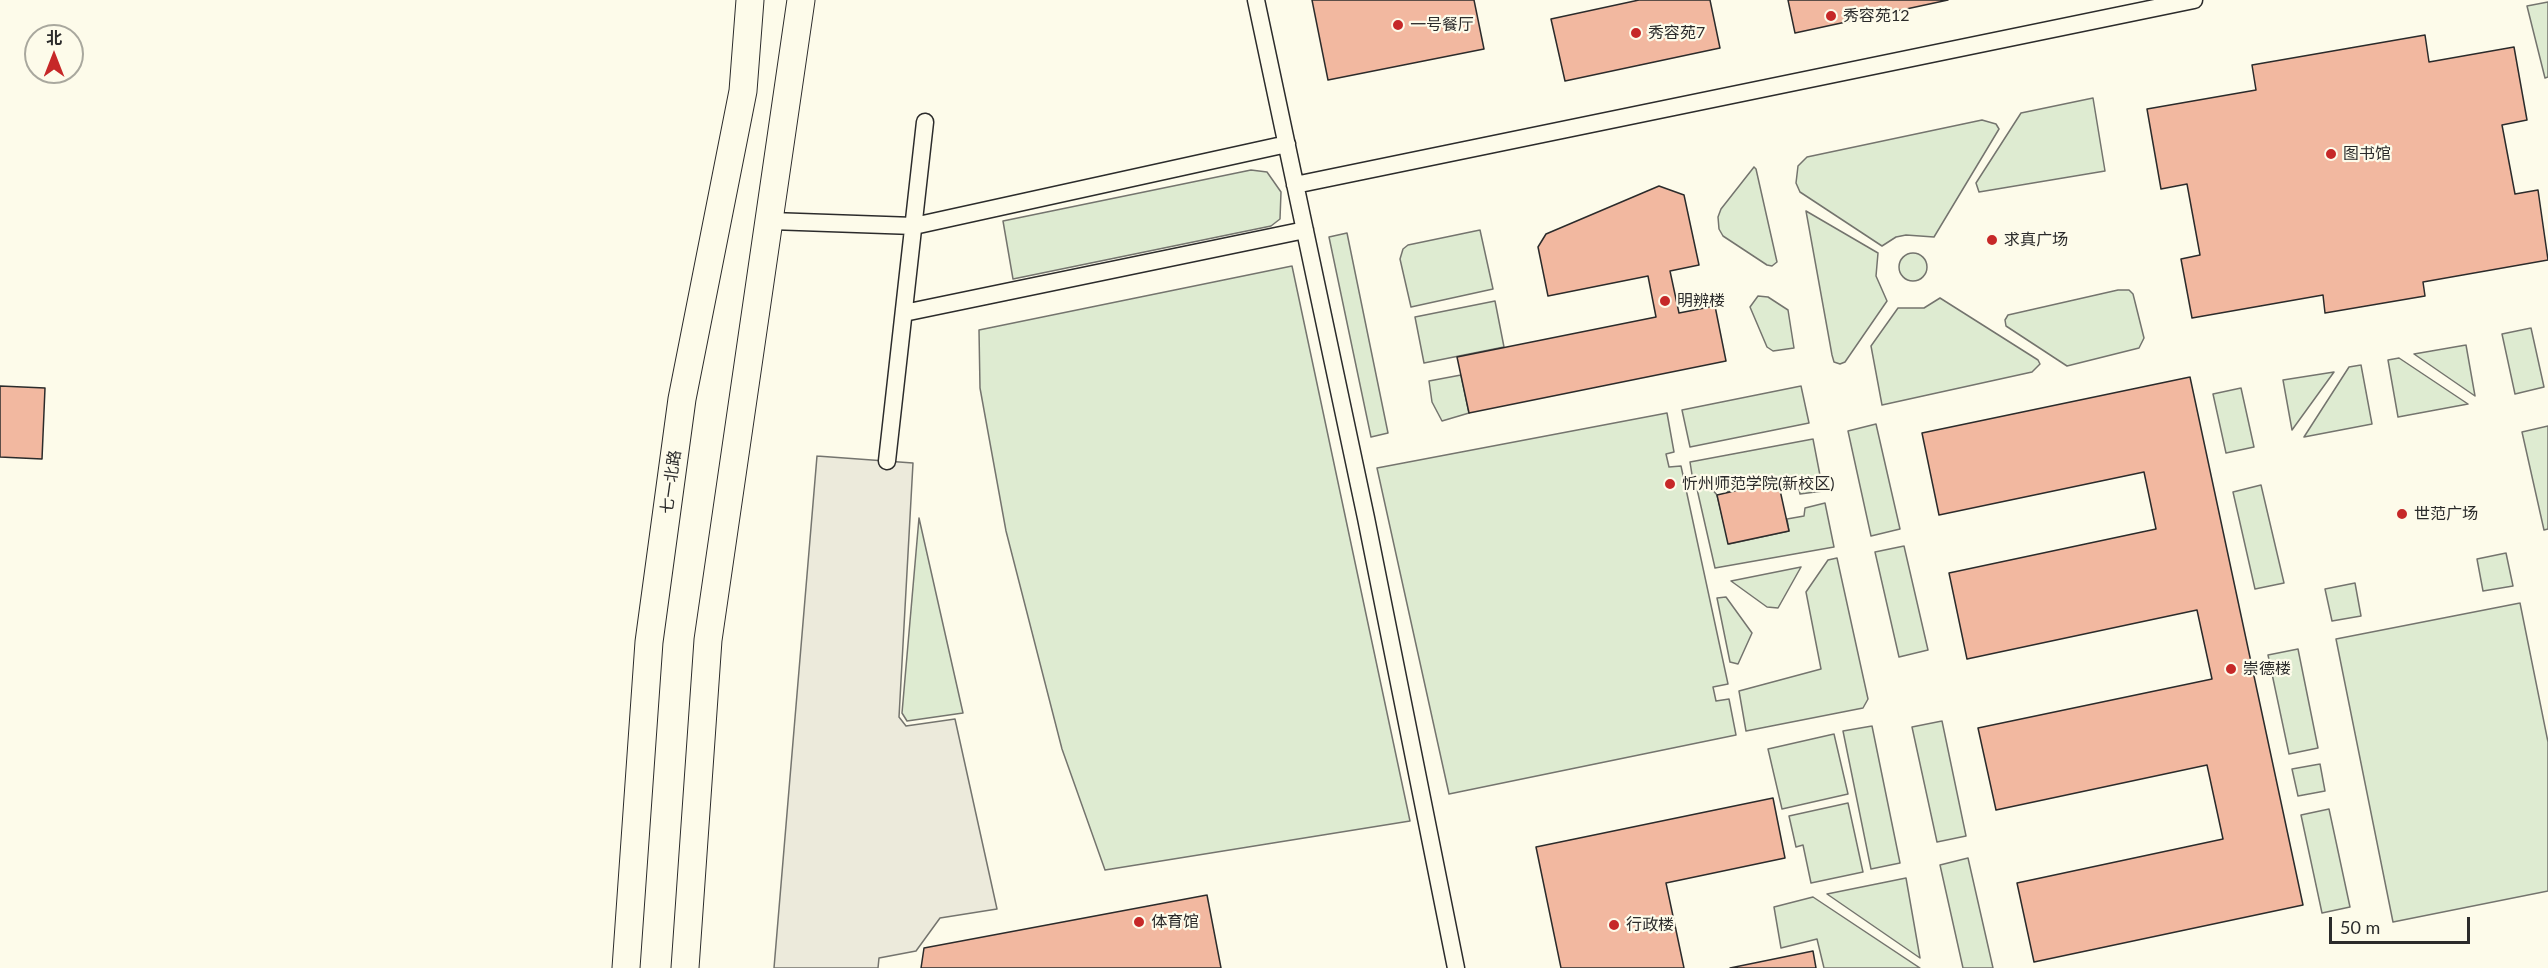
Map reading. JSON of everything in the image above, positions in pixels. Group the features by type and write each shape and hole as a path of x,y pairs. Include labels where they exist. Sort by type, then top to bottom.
{"main road":[{"name":"七一北路","path":"626,968 650,642 682,399 743,92 750,0"},
{"path":"686,968 708,640 718,558 771,220 801,0"}],"street":[{"path":"1256,0 1456,968"},
{"path":"1295,185 2194,0"},
{"path":"887,461 925,122"},
{"path":"771,220 914,225 1287,144"},
{"path":"904,313 1305,230"}],"green space":[{"path":"2548,2 2548,77 2545,78 2527,6"},
{"path":"2093,98 2105,171 1979,192 1976,183 2021,113"},
{"path":"1982,120 1996,124 1999,129 1934,237 1906,235 1896,237 1882,246 1800,192 1796,183 1798,166 1807,157"},
{"path":"1754,167 1777,262 1772,266 1723,236 1719,229 1718,217 1721,209"},
{"path":"1251,170 1267,172 1281,192 1280,219 1271,226 1013,279 1003,221"},
{"path":"1806,211 1878,253 1876,276 1887,301 1845,362 1840,364 1834,362 1832,355"},
{"path":"1480,230 1493,289 1411,307 1400,259 1403,249 1408,245"},
{"path":"1347,233 1388,433 1371,437 1329,237"},
{"path":"1913,253 1923,257 1927,267 1923,277 1913,281 1903,277 1899,267 1903,257"},
{"path":"1292,266 1410,821 1105,870 1062,749 1006,531 980,388 979,330"},
{"path":"2118,290 2129,290 2133,294 2144,338 2139,348 2067,366 2006,326 2005,320 2008,315"},
{"path":"1758,296 1768,297 1788,310 1794,348 1773,351 1767,347 1750,307"},
{"path":"1940,298 2038,360 2040,364 2032,372 1882,405 1871,346 1898,308 1924,308"},
{"path":"1495,301 1504,347 1424,363 1415,317"},
{"path":"2531,328 2544,387 2515,394 2502,334"},
{"path":"2466,345 2475,396 2414,354"},
{"path":"2399,358 2468,404 2398,417 2388,360"},
{"path":"2361,365 2372,424 2304,437 2349,367"},
{"path":"2334,372 2292,430 2283,380"},
{"path":"1461,375 1469,413 1442,421 1432,402 1429,381"},
{"path":"1801,386 1809,423 1690,447 1682,410"},
{"path":"2241,388 2254,447 2226,453 2213,394"},
{"path":"1667,413 1674,452 1666,454 1669,467 1681,466 1728,684 1713,687 1716,701 1729,699 1736,735 1449,794 1377,468"},
{"path":"1876,424 1900,529 1871,536 1848,431"},
{"path":"2548,426 2548,529 2544,530 2522,432"},
{"path":"1813,439 1823,491 1800,494 1799,489 1780,491 1778,481 1727,492 1711,481 1693,481 1690,462"},
{"path":"2261,485 2284,583 2255,589 2233,492"},
{"path":"1711,488 1717,495 1729,544 1789,531 1787,519 1804,516 1805,508 1825,503 1834,547 1715,568 1697,489"},
{"path":"919,518 963,713 907,721 902,713"},
{"path":"1904,546 1928,650 1899,657 1875,552"},
{"path":"2506,553 2513,586 2483,591 2477,559"},
{"path":"1837,558 1868,699 1863,708 1746,731 1739,691 1821,669 1806,592 1828,560"},
{"path":"1801,567 1778,608 1767,607 1731,581"},
{"path":"2355,583 2361,616 2332,621 2325,589"},
{"path":"1726,597 1752,633 1738,664 1730,662 1717,598"},
{"path":"2520,603 2548,742 2548,891 2393,922 2336,639"},
{"path":"2298,649 2318,748 2289,754 2268,655"},
{"path":"1942,721 1966,836 1937,842 1912,727"},
{"path":"1872,726 1900,863 1871,869 1843,731"},
{"path":"1834,734 1848,794 1782,809 1768,749"},
{"path":"2320,764 2325,791 2298,796 2292,769"},
{"path":"1848,803 1863,872 1811,883 1803,845 1796,847 1789,816"},
{"path":"2329,809 2350,907 2322,913 2301,815"},
{"path":"1968,858 1993,968 1963,968 1940,865"},
{"path":"1906,878 1920,958 1827,894"},
{"path":"1813,897 1920,968 1824,968 1817,939 1781,948 1774,907"}],"shaded area":[{"path":"817,456 913,463 899,717 906,726 955,719 997,909 940,918 916,951 879,958 878,968 774,968"}],"building":[{"name":"一号餐厅","path":"1312,0 1474,0 1484,49 1328,80"},
{"name":"秀容苑7","path":"1639,0 1710,0 1720,48 1565,81 1551,19"},
{"name":"秀容苑12","path":"1788,0 1948,0 1795,33"},
{"name":"图书馆","path":"2425,35 2429,62 2514,47 2527,120 2502,125 2515,194 2538,190 2548,260 2423,282 2425,296 2325,313 2323,295 2192,318 2181,259 2200,255 2187,184 2161,189 2147,109 2256,90 2252,65"},
{"name":"明辨楼","path":"1659,186 1684,195 1699,265 1670,271 1679,313 1715,306 1726,361 1469,413 1457,357 1656,317 1648,276 1548,296 1538,247 1546,234"},
{"name":"崇德楼","path":"2190,377 2303,905 2034,962 2017,883 2223,839 2207,765 1996,810 1978,728 2212,679 2197,610 1967,659 1949,573 2156,529 2144,472 1939,515 1922,433"},
{"path":"0,386 45,388 42,459 0,457"},
{"path":"1778,481 1789,531 1728,544 1717,495"},
{"name":"行政楼","path":"1773,798 1785,858 1666,883 1684,968 1561,968 1536,847"},
{"name":"体育馆","path":"1207,895 1221,968 921,968 924,948"},
{"path":"1813,951 1816,968 1730,968"}],"place":[{"name":"秀容苑12","path":"1831,16"},
{"name":"一号餐厅","path":"1398,25"},
{"name":"秀容苑7","path":"1636,33"},
{"name":"图书馆","path":"2331,154"},
{"name":"求真广场","path":"1992,240"},
{"name":"明辨楼","path":"1665,301"},
{"name":"忻州师范学院(新校区)","path":"1670,484"},
{"name":"世范广场","path":"2402,514"},
{"name":"崇德楼","path":"2231,669"},
{"name":"体育馆","path":"1139,922"},
{"name":"行政楼","path":"1614,925"}]}
